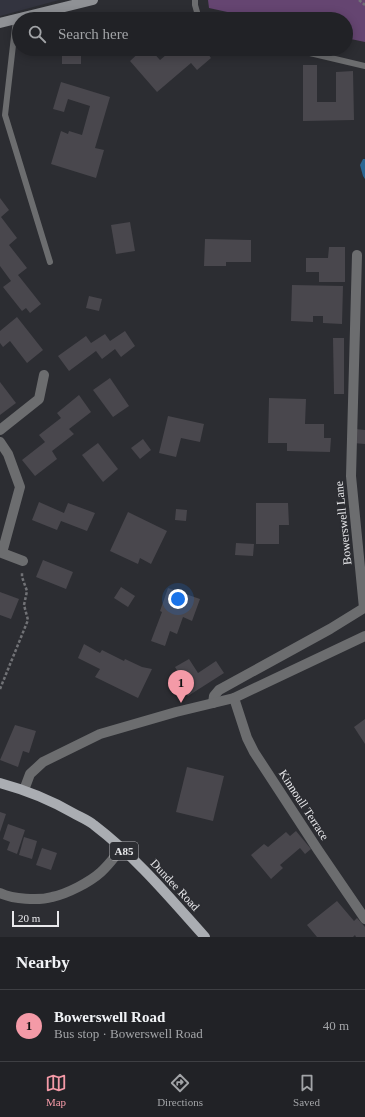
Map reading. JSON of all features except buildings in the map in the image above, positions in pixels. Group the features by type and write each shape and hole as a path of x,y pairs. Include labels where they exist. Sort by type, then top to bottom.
{"main road":[{"name":"A85","path":"0,783 24,790"},
{"name":"Dundee Road","path":"24,790 54,802 93,824 122,848 155,881 204,937"}],"street":[{"path":"44,12 93,0"},
{"path":"0,23 12,20"},
{"name":"Bowerswell Lane","path":"214,703 214,696 219,690 330,629 364,607 351,476 357,255"},
{"path":"0,430 39,399 44,375"},
{"path":"0,442 8,454 20,487 2,553 23,561"},
{"path":"24,790 30,774 43,762 100,734 176,712 234,698 365,636"},
{"name":"Kinnoull Terrace","path":"234,698 247,738 254,752 365,919"},
{"path":"0,894 32,898 52,897 85,884 101,872 122,848"}],"lane":[{"path":"195,0 197,12"},
{"path":"12,51 4,115 50,262"},
{"path":"323,56 365,66"}],"path":[{"path":"359,0 365,5"},
{"path":"0,689 28,620 24,605 27,591 22,577 23,561"}],"shaded area":[{"path":"0,0 59,0 12,12 0,16"},
{"path":"208,0 365,0 365,42 353,39 353,12 228,12 209,8"}],"water":[{"path":"363,159 365,159 365,179 360,165"}],"place":[{"name":"Bowerswell Road","path":"181,703"}]}
